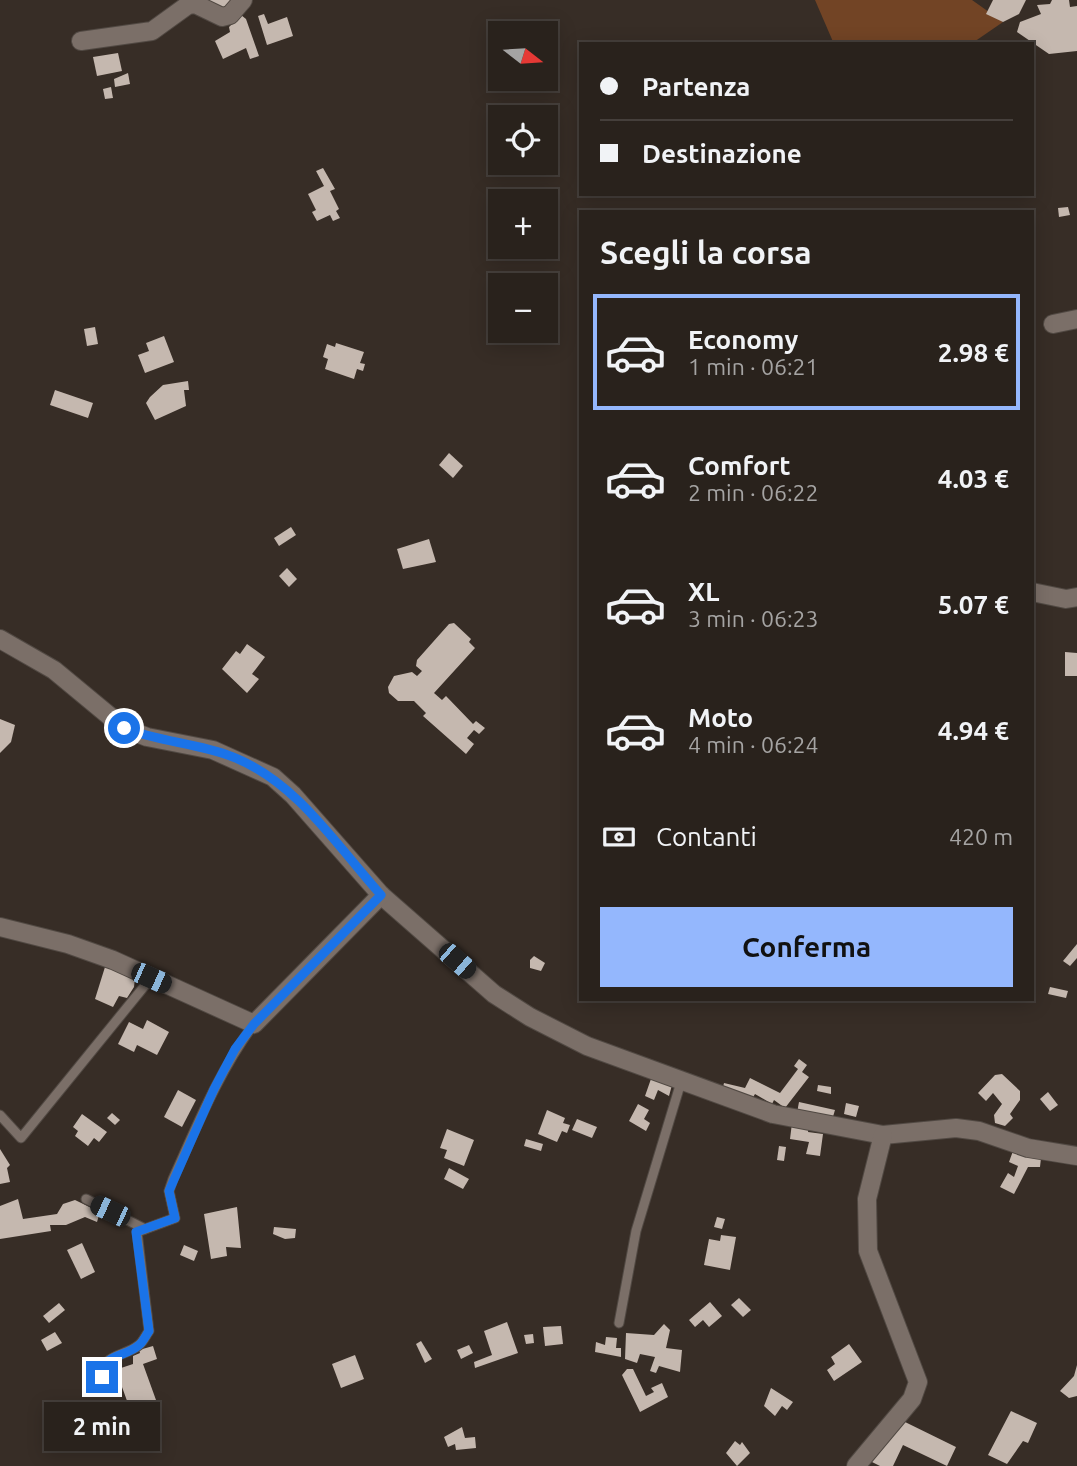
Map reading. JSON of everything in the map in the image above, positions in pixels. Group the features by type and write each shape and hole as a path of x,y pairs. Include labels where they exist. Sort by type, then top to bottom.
{"street":[{"path":"82,41 152,31 188,5 195,4 222,17 230,15 243,0"},
{"path":"1053,324 1077,319"},
{"path":"1034,592 1066,599 1077,597"},
{"path":"0,639 54,670 124,728 148,737 214,750 273,777 293,795 381,895 494,994 530,1017 587,1046 773,1114 883,1135 956,1128 979,1131 1028,1148 1077,1156"},
{"path":"0,927 68,944 113,960 254,1024 381,895"},
{"path":"856,1466 912,1399 918,1382 868,1251 867,1199 883,1135"}],"lane":[{"path":"0,1115 21,1138 151,978"},
{"path":"102,1377 102,1368 109,1359 138,1346 149,1331 135,1241 136,1232 175,1218 169,1191 173,1179 214,1089 235,1049 254,1024"},
{"path":"619,1324 636,1231 681,1082"},
{"path":"86,1199 145,1229"}],"shaded area":[{"path":"815,0 972,0 1003,22 974,42 833,42"}],"building":[{"path":"204,0 235,0 229,10"},
{"path":"993,0 1026,0 1019,14 1003,22 986,14"},
{"path":"1052,0 1069,0 1070,7 1077,6 1077,51 1049,54 1017,32 1020,22 1041,14 1037,5 1050,4"},
{"path":"264,14 268,24 287,17 293,36 267,45 258,16"},
{"path":"241,15 246,19 259,56 250,59 246,48 223,59 215,41 230,32 229,27"},
{"path":"118,53 122,71 97,76 93,57"},
{"path":"128,73 130,84 115,87 114,79"},
{"path":"111,87 113,98 105,99 103,89"},
{"path":"323,168 335,189 330,191 339,209 336,211 340,218 333,221 330,215 317,221 312,212 316,210 308,194 324,186 316,171"},
{"path":"1068,207 1070,215 1059,217 1058,208"},
{"path":"95,327 98,344 87,346 84,329"},
{"path":"164,336 174,362 145,373 138,355 149,351 146,343"},
{"path":"336,343 364,352 360,363 365,364 363,371 357,369 354,379 325,369 328,359 323,357 327,344 335,347"},
{"path":"188,381 189,390 184,390 186,406 155,420 146,403 150,397 163,385"},
{"path":"55,390 93,403 88,418 50,405"},
{"path":"449,453 463,466 453,478 439,465"},
{"path":"291,527 296,535 279,546 274,538"},
{"path":"429,539 436,562 403,569 397,549"},
{"path":"287,568 297,579 289,587 279,576"},
{"path":"454,623 471,639 469,642 475,648 434,693 442,700 446,696 473,724 476,721 485,728 479,734 474,730 467,738 474,744 466,754 423,716 426,713 414,701 398,701 389,693 388,687 394,676 412,672 417,676 422,671 416,666 417,660 449,624"},
{"path":"247,644 265,657 252,674 259,679 247,693 222,669 236,651 240,654"},
{"path":"1065,652 1077,653 1077,676 1065,676"},
{"path":"0,719 15,725 11,742 0,753"},
{"path":"1077,944 1077,958 1070,966 1063,961"},
{"path":"534,956 545,963 541,971 530,968 530,960"},
{"path":"105,967 135,978 134,987 127,998 119,996 113,1007 95,999"},
{"path":"1050,987 1068,991 1066,998 1048,994"},
{"path":"147,1020 169,1032 157,1055 137,1045 134,1052 118,1044 129,1022 143,1029"},
{"path":"799,1059 807,1065 802,1072 809,1077 785,1108 774,1100 772,1104 755,1094 752,1099 723,1087 724,1083 745,1088 750,1078 780,1093 798,1069 794,1066"},
{"path":"1002,1074 1020,1091 1020,1100 1010,1114 1013,1118 1005,1126 995,1123 994,1115 1002,1104 993,1093 986,1101 978,1093 995,1075"},
{"path":"652,1076 672,1085 669,1096 658,1090 654,1100 645,1096"},
{"path":"818,1085 831,1087 831,1094 817,1091"},
{"path":"178,1090 196,1100 182,1127 164,1117"},
{"path":"1048,1092 1058,1105 1050,1111 1040,1099"},
{"path":"799,1102 835,1110 832,1120 797,1113"},
{"path":"846,1103 859,1106 856,1117 844,1114"},
{"path":"638,1104 649,1110 644,1119 650,1123 646,1131 629,1121"},
{"path":"547,1110 565,1118 563,1123 570,1125 567,1133 562,1131 557,1142 538,1134"},
{"path":"112,1113 120,1120 115,1125 107,1118"},
{"path":"82,1114 107,1132 99,1142 94,1138 88,1146 75,1136 78,1131 73,1127"},
{"path":"577,1119 597,1127 592,1138 572,1130"},
{"path":"792,1123 809,1126 808,1132 823,1134 820,1156 806,1154 809,1142 790,1139"},
{"path":"447,1129 474,1140 464,1166 444,1158 447,1150 440,1148"},
{"path":"526,1139 543,1144 541,1151 524,1146"},
{"path":"779,1146 786,1147 784,1161 777,1160"},
{"path":"0,1149 10,1165 7,1168 10,1182 0,1184"},
{"path":"1013,1151 1041,1158 1040,1167 1028,1167 1014,1194 1000,1187 1008,1173 1014,1177 1018,1166 1009,1162"},
{"path":"449,1168 469,1179 463,1189 444,1179"},
{"path":"18,1199 23,1219 57,1214 63,1204 75,1200 100,1212 97,1222 85,1217 66,1225 50,1225 51,1231 0,1239 0,1206"},
{"path":"237,1207 241,1248 226,1247 227,1256 211,1259 204,1214"},
{"path":"717,1217 725,1219 722,1229 714,1227"},
{"path":"274,1227 296,1229 295,1238 285,1239 273,1234"},
{"path":"721,1235 736,1237 730,1270 704,1265 709,1239 720,1241"},
{"path":"82,1243 95,1272 81,1279 67,1250"},
{"path":"184,1245 198,1251 194,1261 180,1255"},
{"path":"739,1298 751,1310 743,1317 731,1305"},
{"path":"710,1302 722,1316 709,1327 703,1320 695,1327 689,1320"},
{"path":"59,1303 65,1310 49,1323 43,1316"},
{"path":"507,1322 518,1353 475,1368 474,1362 492,1355 484,1331"},
{"path":"664,1324 670,1330 666,1348 682,1350 680,1372 659,1366 656,1373 650,1371 655,1357 640,1354 637,1363 625,1359 626,1333 654,1335"},
{"path":"561,1326 563,1344 545,1346 543,1327"},
{"path":"55,1332 62,1343 47,1351 41,1340"},
{"path":"533,1334 534,1343 526,1344 524,1335"},
{"path":"606,1337 617,1338 616,1348 621,1348 621,1357 595,1352 596,1342 605,1345"},
{"path":"421,1341 432,1359 425,1363 416,1344"},
{"path":"849,1344 862,1362 834,1381 827,1370 835,1364 831,1357"},
{"path":"469,1345 473,1353 461,1359 457,1350"},
{"path":"153,1346 157,1359 143,1364 156,1400 130,1409 118,1376 111,1378 109,1372 133,1364 133,1356 140,1353 139,1350"},
{"path":"355,1355 364,1379 341,1388 332,1364"},
{"path":"1077,1365 1077,1396 1069,1398 1060,1391 1074,1376"},
{"path":"627,1369 633,1369 646,1396 654,1392 651,1388 662,1383 668,1397 640,1412 622,1375"},
{"path":"771,1388 793,1402 787,1410 782,1406 775,1416 764,1406"},
{"path":"1011,1411 1037,1423 1028,1443 1023,1441 1007,1464 988,1455"},
{"path":"903,1421 956,1447 947,1466 903,1445 893,1466 880,1466 868,1460"},
{"path":"462,1427 465,1438 475,1437 476,1448 456,1450 455,1444 448,1447 444,1437"},
{"path":"735,1441 740,1445 742,1442 750,1453 737,1466 726,1453"}],"route":[{"path":"102,1377 102,1368 109,1359 138,1346 149,1331 135,1241 136,1232 175,1218 169,1191 173,1179 235,1049 254,1024 381,895 293,795 273,777 214,750 148,737 124,728"}]}
